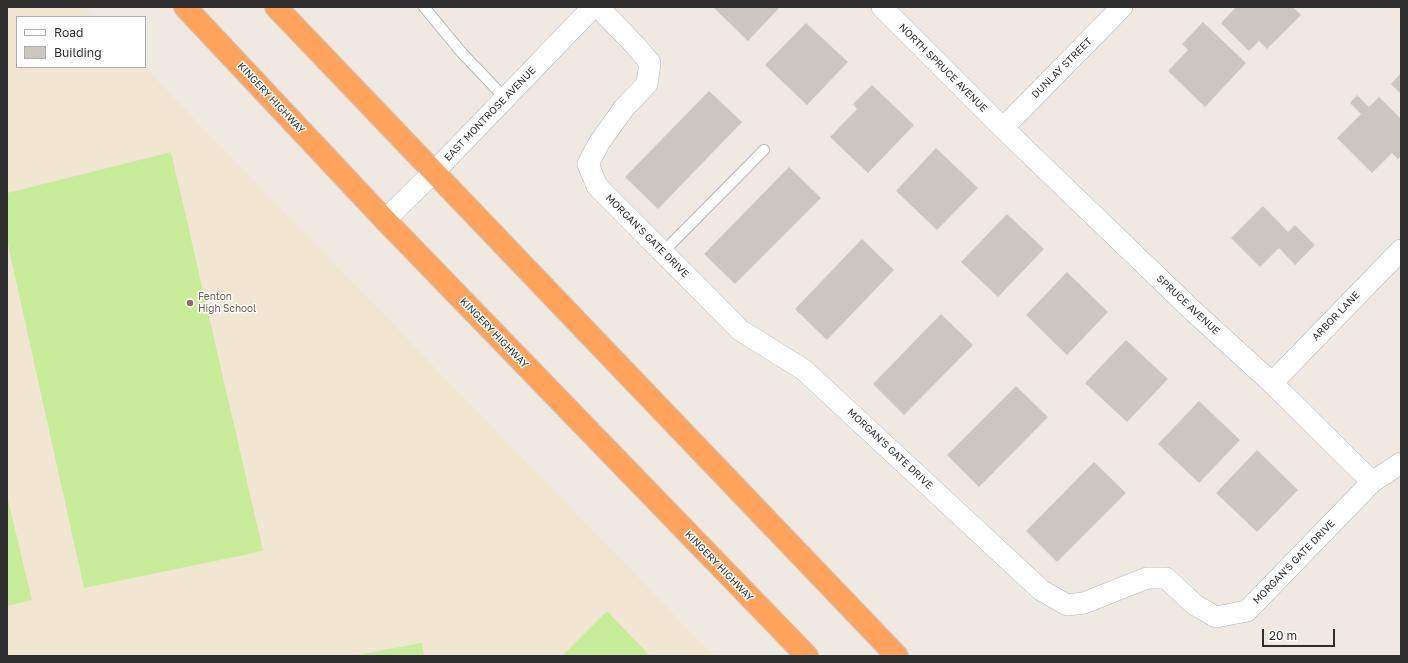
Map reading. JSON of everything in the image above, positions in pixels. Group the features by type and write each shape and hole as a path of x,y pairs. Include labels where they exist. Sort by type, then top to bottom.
{"highway":[{"name":"KINGERY HIGHWAY","path":"185,7 385,220 807,656"},
{"path":"276,7 897,656"}],"street":[{"name":"EAST MONTROSE AVENUE","path":"385,220 434,172 593,7"},
{"name":"MORGAN'S GATE DRIVE","path":"598,7 636,46 650,63 647,84 624,108 603,137 588,164 597,186 740,330 804,370 1041,590 1067,605 1084,602 1147,578 1166,578 1195,605 1216,618 1247,611 1372,482"},
{"name":"NORTH SPRUCE AVENUE","path":"882,7 1003,128"},
{"name":"DUNLAY STREET","path":"1003,128 1122,7"},
{"name":"SPRUCE AVENUE","path":"1003,128 1192,310 1272,383 1372,482"},
{"name":"ARBOR LANE","path":"1272,383 1401,250"},
{"path":"1372,482 1401,463"}],"lane":[{"path":"424,7 462,53 505,98"},
{"path":"663,252 764,150"}],"shaded area":[{"name":"Fenton High School","path":"7,7 86,7 95,16 16,16 16,68 145,68 714,656 7,656"}],"green space":[{"path":"171,152 263,551 84,588 7,240 7,193"},
{"path":"7,496 32,600 7,606"},
{"path":"607,611 650,656 562,656"},
{"path":"422,643 424,656 352,656"}],"building":[{"path":"713,7 780,7 748,41"},
{"path":"1236,7 1293,7 1301,15 1267,49 1259,41 1249,51 1221,23"},
{"path":"1203,22 1246,63 1205,107 1168,71 1188,50 1182,44"},
{"path":"806,23 848,62 807,105 765,65"},
{"path":"1401,73 1401,94 1391,84"},
{"path":"872,85 914,125 868,173 830,137 857,109 853,104"},
{"path":"709,91 742,122 658,209 625,177"},
{"path":"1357,95 1369,107 1379,97 1401,119 1401,156 1398,159 1392,153 1372,173 1337,138 1361,114 1350,103"},
{"path":"936,148 978,188 937,230 896,191"},
{"path":"789,167 821,198 735,284 704,254"},
{"path":"1263,206 1288,232 1295,225 1315,245 1295,265 1279,248 1260,267 1231,238"},
{"path":"1007,214 1044,249 998,297 961,262"},
{"path":"862,239 894,270 827,340 795,309"},
{"path":"1067,272 1108,312 1067,355 1026,315"},
{"path":"941,314 973,345 904,415 873,384"},
{"path":"1126,340 1168,379 1127,422 1085,383"},
{"path":"1016,386 1048,417 979,487 947,455"},
{"path":"1199,401 1240,440 1199,483 1158,444"},
{"path":"1257,450 1298,490 1257,532 1216,493"},
{"path":"1094,462 1126,493 1057,562 1026,531"}],"place":[{"name":"Fenton High School","path":"190,303"}]}
